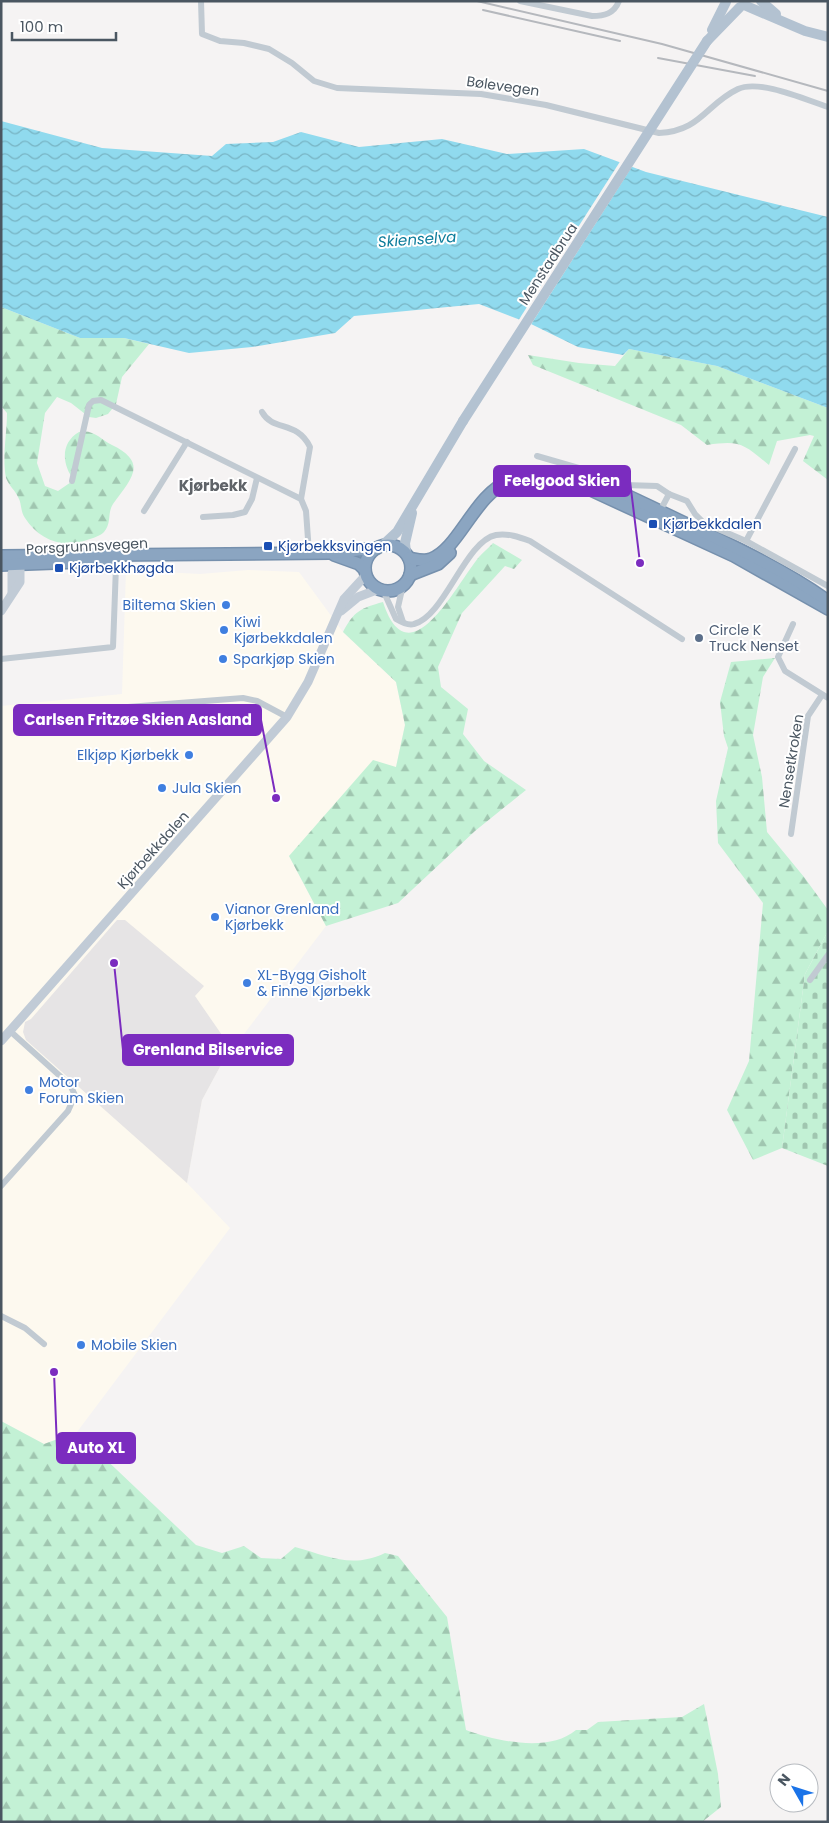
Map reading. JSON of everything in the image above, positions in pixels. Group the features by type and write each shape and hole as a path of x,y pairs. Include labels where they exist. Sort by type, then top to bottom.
{"highway":[{"path":"468,521 452,551 438,564 406,580 394,590 381,590 371,583 366,573 369,555 380,547 397,547 407,556 425,560 440,554 486,496 509,480 527,474 564,474 593,482 658,515 828,610"},
{"path":"658,515 777,570 828,601"},
{"name":"Porsgrunnsvegen","path":"1,556 13,562 119,561 174,555 330,554 380,547"},
{"name":"Porsgrunnsvegen","path":"330,554 354,562 366,573"},
{"path":"406,580 407,556"}],"main road":[{"path":"761,1 786,22"},
{"path":"726,2 735,7 744,4 828,38"},
{"name":"Menstadbrua","path":"380,547 397,532 463,421 707,41 726,2"},
{"name":"Menstadbrua","path":"707,41 744,4"},
{"name":"Menstadbrua","path":"407,556 405,543 415,503"}],"street":[{"name":"Bølevegen","path":"201,1 202,34 220,41 244,43 269,49 292,63 314,81 337,88 481,94 546,105 659,133 676,132 692,124 739,88 773,89 828,107"},
{"path":"520,1 592,16 603,16 611,12 619,1"},
{"path":"72,481 86,412 93,401 101,400 301,499"},
{"path":"262,412 270,421 301,433 310,447 301,499 306,511 308,553"},
{"path":"144,511 187,442"},
{"path":"746,541 795,449"},
{"path":"537,456 582,468 625,485 657,486 669,494 687,501 695,514 704,523 746,541 828,586"},
{"path":"202,517 233,515 245,512 252,499 257,478"},
{"path":"658,515 669,494"},
{"path":"381,590 396,620 414,624 424,620 478,546 494,535 509,534 530,541 682,638"},
{"path":"1,611 10,600 13,562"},
{"path":"1,659 113,647 116,566"},
{"name":"Kjørbekkdalen","path":"1,1041 287,717 308,682 344,599 366,573"},
{"path":"403,622 398,607 406,580"},
{"name":"Kjørbekkdalen","path":"337,614 358,597 381,590"},
{"name":"Nensetkroken","path":"791,834 808,716 825,696 785,671 778,657 794,624"},
{"path":"112,714 128,707 243,698 257,700 287,717"},
{"path":"810,980 828,955"},
{"path":"1,1186 68,1111 75,1095 70,1085 10,1031"},
{"path":"1,1316 25,1328 44,1344"}],"shaded area":[{"path":"126,570 200,574 248,570 299,572 343,632 396,682 405,725 396,767 289,856 326,926 222,1063 202,1100 187,1183 230,1228 77,1432 44,1444 1,1421 1,706 122,694"},
{"path":"117,920 125,920 204,986 195,996 224,1038 213,1053 222,1063 202,1100 187,1183 26,1040 23,1032 25,1022 31,1019"}],"green space":[{"path":"1,307 80,338 124,338 149,344 122,377 116,404 108,414 96,418 89,417 71,403 57,397 45,413 37,463 45,486 58,491 74,480 67,468 65,454 69,442 79,432 84,431 97,435 123,452 130,458 133,465 133,472 126,487 111,507 106,529 96,537 78,543 61,543 44,537 25,518 19,499 6,478 7,413 1,406"},
{"path":"629,349 717,366 828,408 828,480 803,461 814,436 810,435 777,441 769,465 741,445 727,443 707,445 681,425 533,365 528,355 579,363 615,366"},
{"path":"493,543 522,560 514,569 505,566 462,613 438,667 441,687 468,709 463,734 484,761 526,790 475,831 398,903 326,926 289,856 373,760 396,767 405,725 396,682 343,632 351,619 359,611 383,602 394,624 406,632 419,630 446,604 479,557"},
{"path":"775,658 763,677 753,735 762,777 767,832 828,910 828,931 805,974 782,1148 753,1160 727,1110 749,1061 763,903 718,843 716,801 728,748 724,736 720,702 731,662"},
{"path":"828,931 828,1166 782,1148 805,974"},
{"path":"1,1421 44,1444 77,1432 196,1545 222,1553 244,1546 261,1558 281,1559 295,1547 351,1561 373,1558 385,1553 398,1556 447,1617 466,1730 507,1741 537,1743 565,1737 576,1730 587,1730 598,1722 682,1717 704,1704 718,1774 721,1807 702,1822 1,1822"}],"water":[{"name":"Skienselva","path":"1,121 102,148 212,156 226,144 273,142 301,132 359,147 442,139 507,154 584,149 646,172 828,217 828,408 717,366 629,349 623,355 578,347 531,324 479,304 354,316 335,333 252,347 189,353 124,338 80,338 1,307"}],"pier":[{"path":"621,160 633,165 530,326 518,321"}],"railway":[{"path":"477,1 662,44 828,91"},
{"path":"483,10 620,41"},
{"path":"658,58 755,76"}],"place":[{"name":"Kjørbekkdalen","path":"653,524"},
{"name":"Kjørbekksvingen","path":"268,546"},
{"name":"Feelgood Skien","path":"640,563"},
{"name":"Kjørbekkhøgda","path":"59,568"},
{"name":"Biltema Skien","path":"226,605"},
{"name":"Kiwi Kjørbekkdalen","path":"224,630"},
{"name":"Circle K Truck Nenset","path":"699,638"},
{"name":"Sparkjøp Skien","path":"223,659"},
{"name":"Elkjøp Kjørbekk","path":"189,755"},
{"name":"Jula Skien","path":"162,788"},
{"name":"Carlsen Fritzøe Skien Aasland","path":"276,798"},
{"name":"Vianor Grenland Kjørbekk","path":"215,917"},
{"name":"Grenland Bilservice","path":"114,963"},
{"name":"XL-Bygg Gisholt & Finne Kjørbekk","path":"247,983"},
{"name":"Motor Forum Skien","path":"29,1090"},
{"name":"Mobile Skien","path":"81,1345"},
{"name":"Auto XL","path":"54,1372"}],"district":[{"name":"Kjørbekk","path":"213,485"}]}
